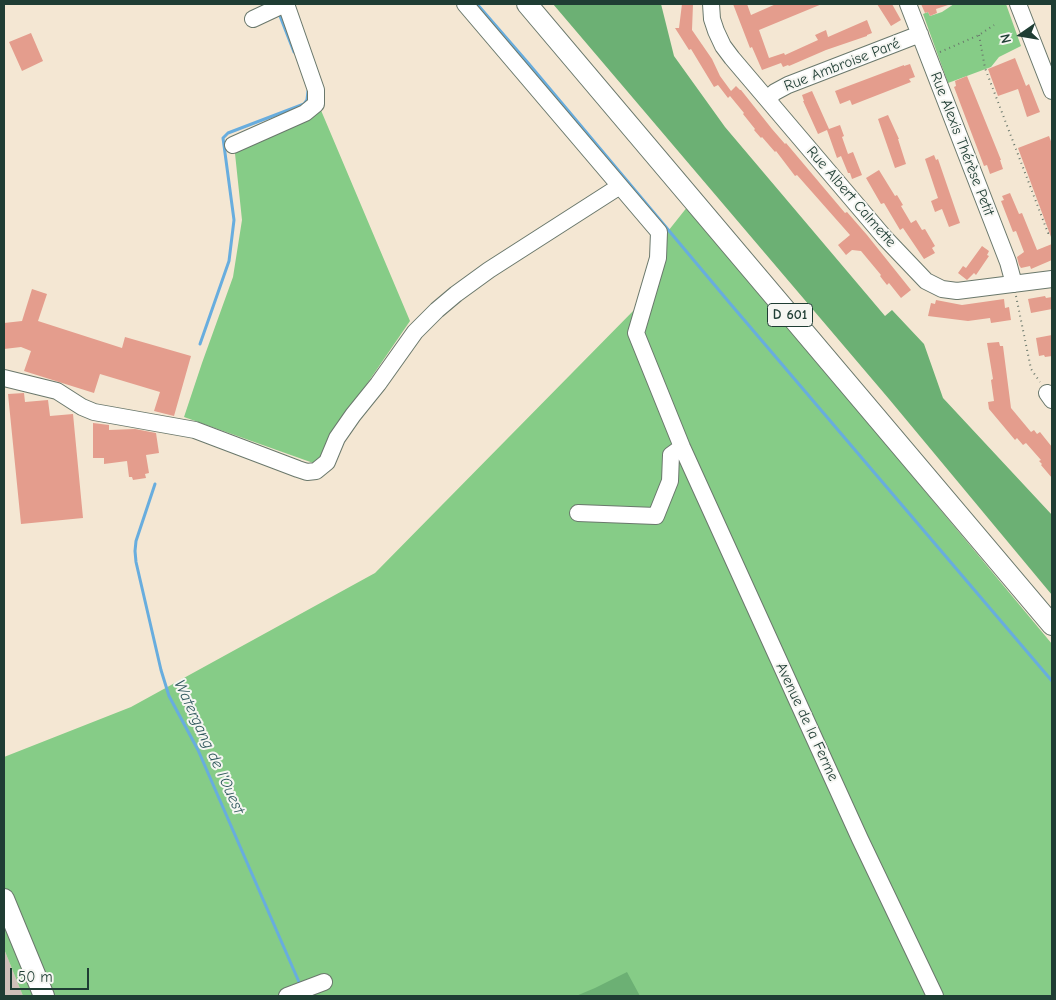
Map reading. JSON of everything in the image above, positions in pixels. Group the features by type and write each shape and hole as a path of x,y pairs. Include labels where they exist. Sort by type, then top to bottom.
{"main road":[{"name":"D 601","path":"527,4 1052,625"},
{"name":"D 601","path":"539,4 1052,611"},
{"path":"4,900 44,996"}],"street":[{"path":"233,145 305,113 316,104 316,90 285,4 253,19"},
{"name":"Avenue de la Ferme","path":"465,4 659,232 658,258 636,333 682,447 860,839 935,996"},
{"name":"Rue Albert Calmette","path":"711,4 714,26 723,46 885,238 926,281 942,289 957,291 1052,278"},
{"name":"Rue Alexis Thérèse Petit","path":"908,4 1008,262 1014,284"},
{"path":"1018,4 1049,74 1052,91"},
{"name":"Rue Ambroise Paré","path":"767,99 788,85 920,34"},
{"path":"4,378 57,391 82,407 94,412 177,426 203,433 303,471 312,472 320,469 326,462 337,438 353,415 415,332 431,315 488,270 620,186"},
{"path":"578,513 656,516 670,482 671,455 682,447"},
{"path":"287,996 324,982"}],"path":[{"path":"929,57 979,35 994,25"},
{"path":"979,35 985,68 1048,233 1052,231"},
{"path":"1014,284 1031,369 1049,396"}],"shaded area":[{"path":"4,949 23,996 4,996"}],"green space":[{"path":"553,4 661,4 674,56 725,127 885,316 892,310 924,344 943,398 1052,515 1052,595 889,399"},
{"path":"954,4 1006,4 1021,46 999,57 991,67 948,83 923,14 928,12 930,16 942,12"},
{"path":"320,108 410,321 349,410 316,464 184,417 233,277 242,220 234,144"},
{"path":"688,206 1052,644 1052,996 23,996 4,949 4,757 131,707 375,573 638,306 657,245"},
{"path":"627,972 640,996 576,996 595,988"}],"building":[{"path":"682,4 693,4 692,30 731,91 736,86 741,90 785,144 845,213 847,212 867,235 911,290 901,298 889,283 887,285 861,251 852,250 846,255 838,245 850,235 797,175 795,176 776,151 754,130 744,113 730,96 728,98 718,85 714,87 691,49 689,50 675,28 679,28"},
{"path":"733,4 747,4 751,15 776,4 822,4 759,30 769,58 784,53 785,55 818,40 815,35 826,30 828,37 867,20 872,33 789,66 783,67 781,63 762,70 752,47 750,48"},
{"path":"877,4 892,4 901,20 891,26"},
{"path":"921,4 948,5 936,9 937,13 930,16 928,12 925,13"},
{"path":"31,33 43,61 22,71 9,42"},
{"path":"1015,58 1026,86 1029,84 1040,112 1027,117 1018,89 998,96 988,69"},
{"path":"910,64 915,77 909,79 911,82 852,105 850,100 840,104 835,91"},
{"path":"967,76 1001,160 1003,169 990,174 987,165 984,166 954,87 956,86 955,81"},
{"path":"812,91 829,129 840,125 848,154 853,152 862,175 852,179 841,156 837,158 827,130 818,134 802,95"},
{"path":"888,115 899,139 906,164 895,168 878,119"},
{"path":"1049,136 1052,144 1051,237 1018,148"},
{"path":"934,155 936,160 938,159 960,223 949,227 942,209 935,212 931,201 938,198 925,159"},
{"path":"879,170 895,196 897,195 911,223 916,220 922,230 925,229 935,246 932,248 935,253 924,259 903,228 900,230 884,203 881,204 866,178"},
{"path":"1010,193 1019,214 1022,213 1037,250 1052,244 1052,260 1031,269 1030,266 1021,268 1019,265 1017,257 1024,252 1016,231 1013,232 1001,201 1004,200 1002,196"},
{"path":"982,246 989,251 987,255 989,256 976,275 974,273 967,280 958,273 963,266 966,268"},
{"path":"32,289 47,294 38,321 122,348 125,337 191,356 174,416 154,411 160,392 100,374 94,393 24,371 31,351 21,347 4,349 4,323 22,321"},
{"path":"1045,296 1046,298 1052,297 1052,309 1031,313 1028,299"},
{"path":"1004,299 1005,308 1009,307 1011,320 991,323 990,318 968,321 928,316 931,303 935,304 936,300 962,305"},
{"path":"1052,335 1052,356 1039,356 1036,338"},
{"path":"999,342 1000,346 1003,346 1011,408 1031,432 1034,430 1037,434 1040,432 1052,447 1052,478 1041,465 1039,461 1041,460 1026,443 1023,445 1017,438 1015,440 989,409 988,402 994,401 991,380 993,379 987,343"},
{"path":"24,393 25,402 48,400 50,416 73,414 83,518 21,524 8,394"},
{"path":"93,423 109,425 109,430 135,429 156,433 159,453 146,455 149,473 145,474 146,478 133,480 132,477 129,477 127,461 104,464 104,458 93,458"}],"waterway":[{"path":"477,4 1052,681"},
{"name":"Watergang de l'Ouest","path":"280,16 294,52"},
{"name":"Watergang de l'Ouest","path":"200,344 229,261 234,220 223,138 228,133 304,104 307,100 308,91"},
{"name":"Watergang de l'Ouest","path":"155,484 136,541 135,551 161,670 169,696 198,750 299,982"}]}
